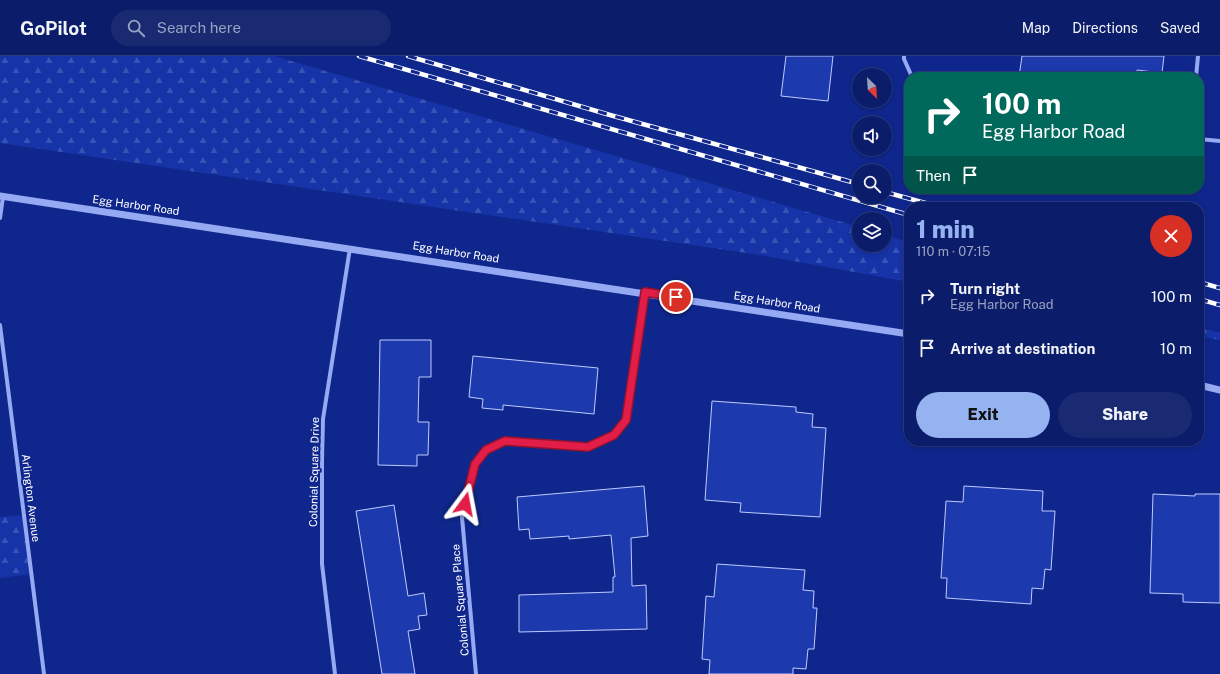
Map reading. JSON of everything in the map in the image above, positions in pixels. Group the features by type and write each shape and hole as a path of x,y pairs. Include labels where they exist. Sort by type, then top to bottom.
{"street":[{"path":"904,56 910,72"},
{"path":"1196,72 1198,56"},
{"path":"1204,139 1220,141"},
{"path":"0,218 1,197"},
{"name":"Egg Harbor Road","path":"1,197 350,247 904,333"},
{"name":"Colonial Square Drive","path":"335,674 322,564 323,419 350,247"},
{"name":"Colonial Square Place","path":"476,674 462,518 475,464 486,450 505,441 588,447 614,435 626,420 645,292"},
{"name":"Arlington Avenue","path":"0,324 44,674"},
{"path":"1204,386 1220,390"}],"green space":[{"path":"0,56 274,56 852,225 852,252 892,252 892,237 904,241 904,281 760,255 0,143"},
{"path":"1204,328 1220,333 1220,340 1204,337"},
{"path":"24,515 31,574 0,578 0,517"}],"building":[{"path":"786,56 833,56 828,101 781,96"},
{"path":"1022,56 1164,56 1162,72 1137,70 1137,72 1020,72"},
{"path":"380,340 431,340 431,377 419,377 418,422 429,422 428,455 417,455 417,466 378,465"},
{"path":"473,356 598,368 594,414 503,405 503,410 482,408 483,399 469,397"},
{"path":"712,401 796,407 796,412 813,414 812,427 826,428 820,517 740,512 741,503 705,500"},
{"path":"644,486 648,536 631,538 632,586 646,585 647,629 519,632 519,595 613,592 613,577 615,577 611,535 569,539 569,536 530,539 529,529 519,530 517,497"},
{"path":"964,486 1043,491 1042,511 1055,511 1051,570 1045,569 1043,589 1032,588 1031,604 946,598 947,578 941,578 946,501 963,502"},
{"path":"1153,494 1195,496 1195,494 1220,494 1220,603 1183,602 1183,594 1150,593"},
{"path":"394,505 408,596 424,593 427,615 418,616 420,629 408,631 415,674 382,674 356,511"},
{"path":"717,564 805,570 803,590 814,591 813,608 817,608 814,649 808,649 806,669 793,668 793,674 709,674 710,660 702,659 706,596 714,597"}],"railway":[{"path":"359,56 904,214"},
{"path":"408,56 610,115 852,182"},
{"path":"892,194 922,202"},
{"path":"1204,283 1220,288"},
{"path":"1204,300 1220,305"}],"route":[{"path":"465,504 475,464 486,450 505,441 588,447 614,435 626,420 645,292 676,297"}]}
